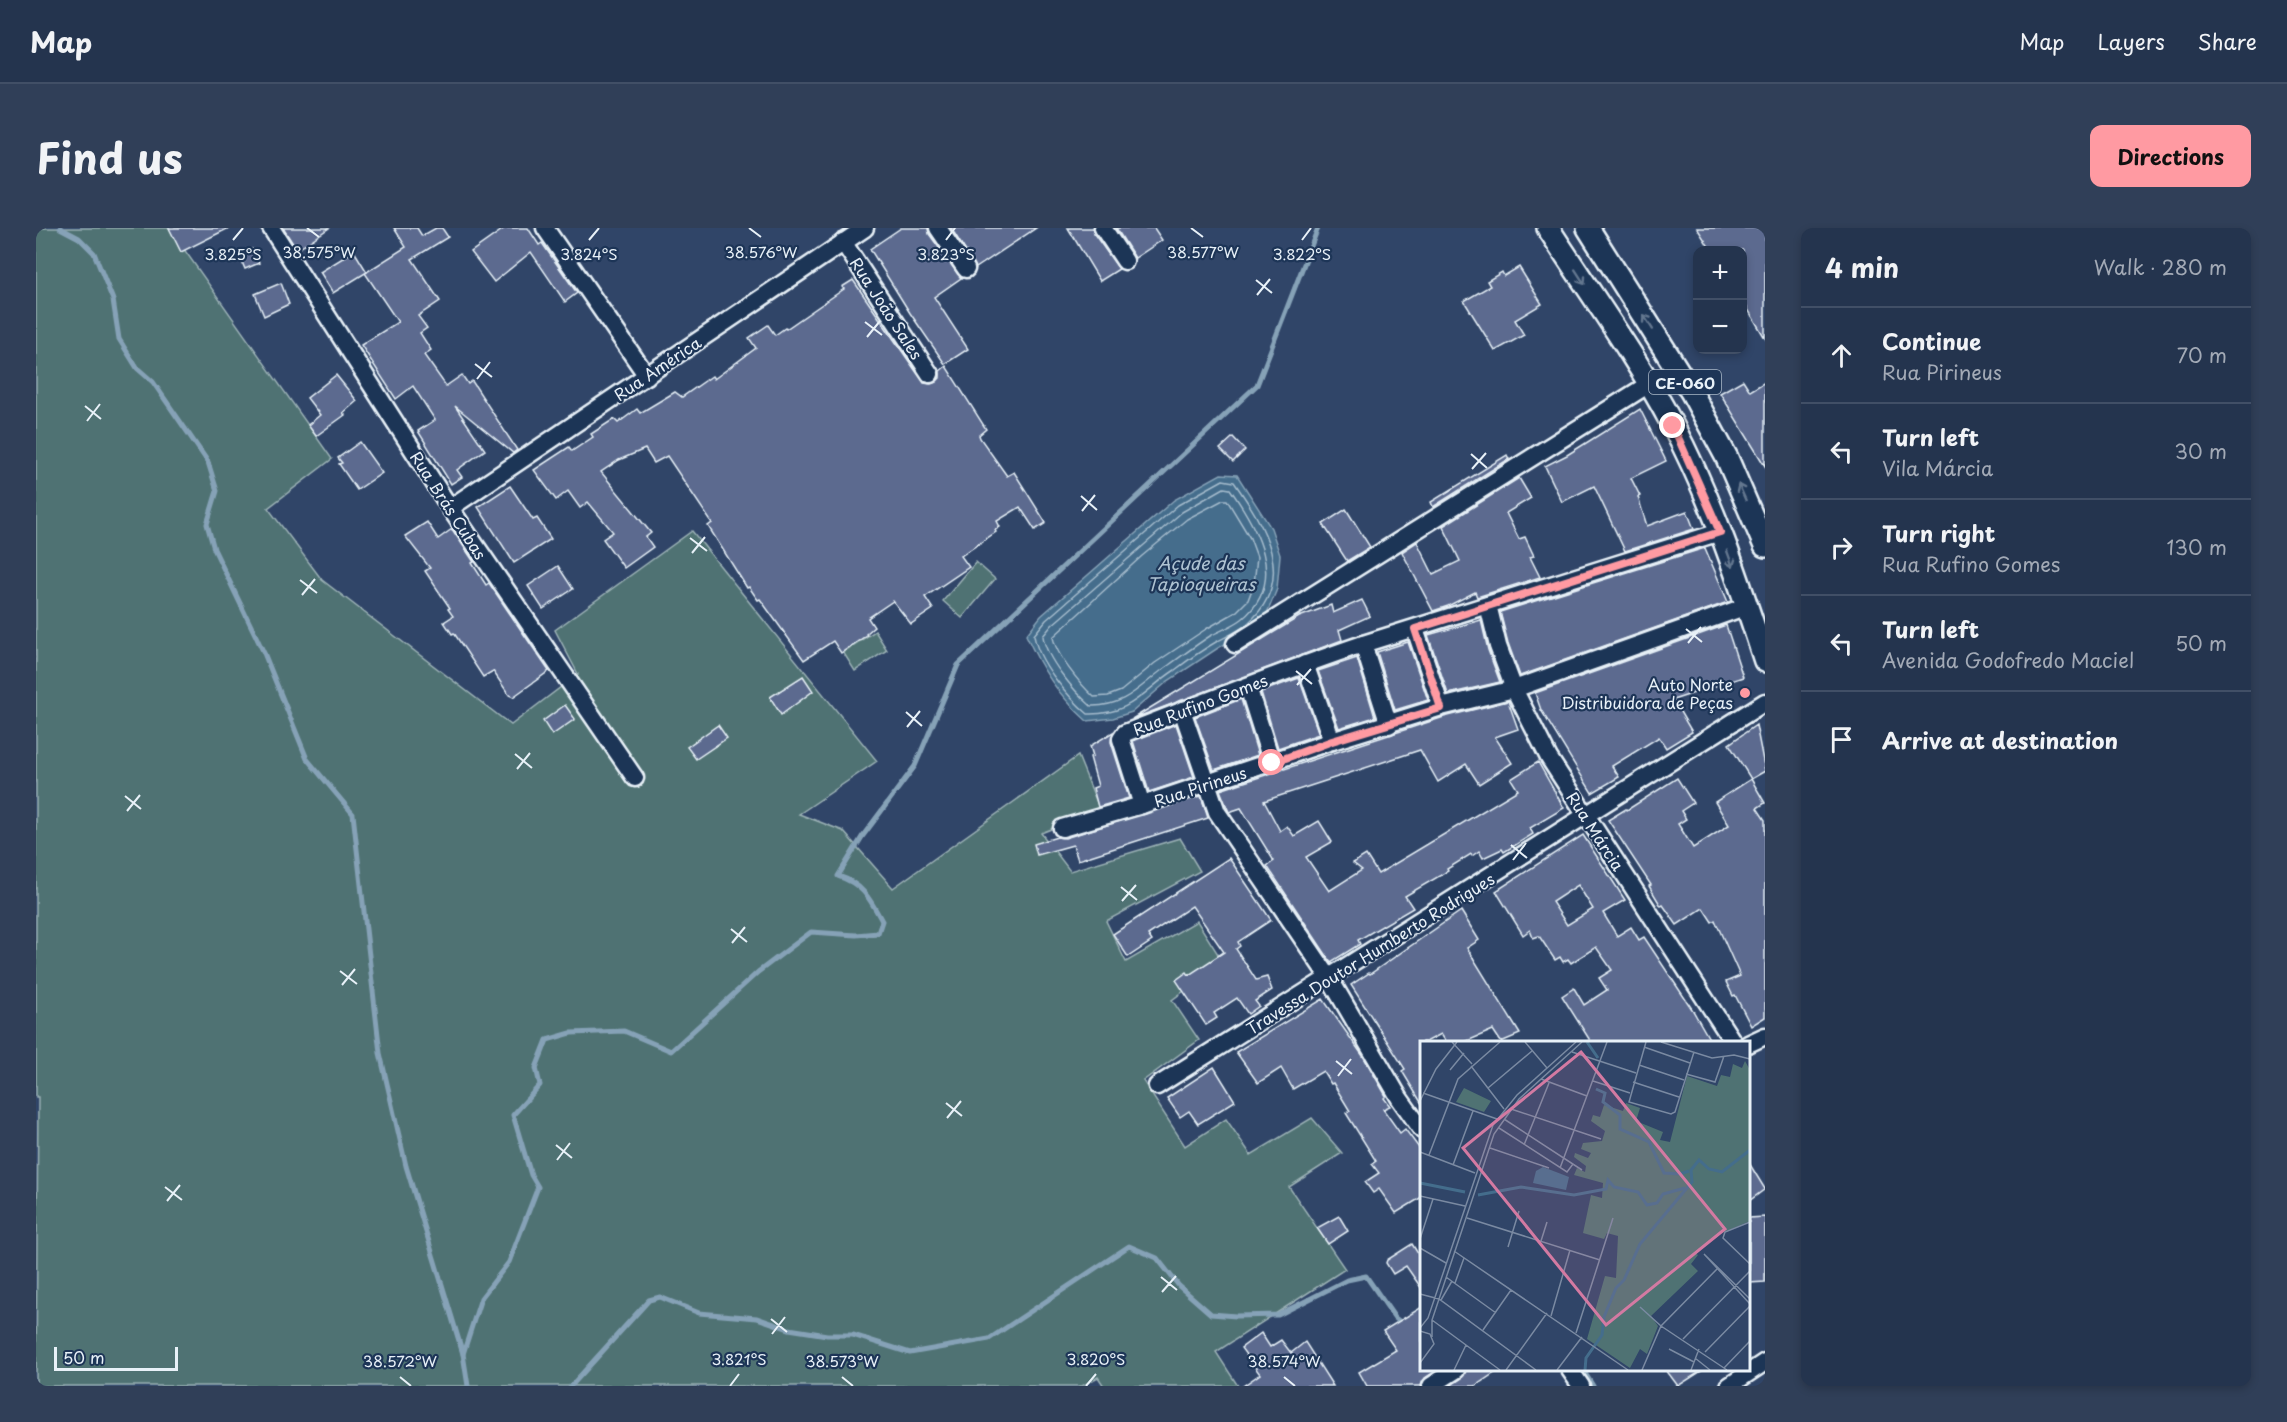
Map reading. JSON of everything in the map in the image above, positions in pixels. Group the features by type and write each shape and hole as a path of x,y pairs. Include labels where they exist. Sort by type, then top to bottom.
{"main road":[{"name":"CE-060","path":"1548,228 1649,384 1673,426 1720,532 1748,606 1765,661"},
{"name":"CE-060","path":"1588,228 1692,393 1727,458 1765,546"}],"street":[{"name":"Rua Brás Cubas","path":"272,228 450,508 634,778"},
{"path":"545,228 647,376"},
{"name":"Rua América","path":"450,508 865,228"},
{"path":"938,228 966,269"},
{"path":"1103,228 1125,261"},
{"name":"Rua João Sales","path":"843,242 930,374"},
{"path":"1235,644 1649,384"},
{"name":"Rua Rufino Gomes","path":"1142,806 1120,739 1125,733 1210,698 1248,687 1364,644 1720,532"},
{"name":"Rua Márcia","path":"1488,605 1498,646 1514,689 1549,758 1732,1041"},
{"name":"Rua Pirineus","path":"1062,828 1142,806 1332,741 1514,689 1748,606"},
{"path":"1415,629 1441,708"},
{"path":"1364,644 1389,724"},
{"path":"1305,664 1332,741"},
{"path":"1248,687 1272,763"},
{"name":"Travessa Doutor Humberto Rodrigues","path":"1157,1086 1330,979 1765,702"},
{"path":"1182,710 1217,812 1330,979 1400,1099 1420,1127"},
{"path":"1750,1044 1765,1036"},
{"path":"1729,1386 1765,1362"},
{"path":"1431,1386 1454,1371"},
{"path":"1571,1371 1581,1386"}],"green space":[{"path":"36,228 169,228 332,459 268,508 322,580 511,725 578,674 555,630 692,531 877,761 799,814 843,831 893,888 1078,756 1100,810 1041,833 1070,871 1180,838 1200,871 1106,921 1126,962 1197,921 1223,962 1172,1000 1199,1040 1143,1081 1185,1146 1226,1119 1251,1155 1312,1118 1342,1153 1289,1187 1345,1269 1216,1352 1238,1386 1104,1386 1098,1377 1082,1386 36,1386 38,1097 36,1097"},
{"path":"976,562 995,579 962,618 943,601"},
{"path":"875,631 887,650 855,671 843,652"}],"water":[{"name":"Açude das Tapioqueiras","path":"1221,474 1237,475 1271,528 1280,555 1277,589 1267,613 1250,630 1168,681 1132,712 1113,718 1087,721 1067,702 1052,681 1038,660 1026,635 1041,616 1174,500"}],"building":[{"path":"169,228 229,228 181,252"},
{"path":"283,228 329,228 297,250"},
{"path":"394,228 417,228 422,236 436,228 442,228 448,237 412,259 440,301 418,316 427,328 420,333 431,350 424,355 446,386 462,375 468,384 472,381 517,450 513,453 455,406 485,450 457,470 462,477 451,484 418,431 435,420 413,386 396,399 361,345 398,322 365,273 406,247"},
{"path":"505,228 528,228 539,245 542,243 577,293 565,302 531,252 494,282 471,252"},
{"path":"901,228 928,228 929,234 961,278 934,297 968,349 945,364 870,249"},
{"path":"951,228 1036,228 976,268"},
{"path":"1068,228 1093,228 1094,234 1119,269 1100,281"},
{"path":"1116,228 1154,228 1162,240 1135,258"},
{"path":"1697,228 1765,228 1765,338 1747,308 1747,246 1708,246"},
{"path":"252,249 259,263 245,269 239,255"},
{"path":"354,251 367,272 333,293 320,272"},
{"path":"1519,267 1542,304 1515,320 1524,335 1495,351 1464,301 1490,286 1487,281 1502,272 1504,276"},
{"path":"853,280 924,383 936,382 940,378 940,371 946,366 986,429 979,435 980,438 1007,476 1014,472 1046,523 1035,530 1020,507 997,521 1000,527 995,530 996,532 961,556 969,567 925,597 933,609 911,624 893,601 868,618 874,627 867,635 841,653 833,641 804,660 760,599 758,600 749,587 747,588 708,526 712,523 667,456 654,463 645,449 619,460 601,472 651,533 646,537 653,547 624,568 603,539 613,532 588,502 580,508 568,491 556,500 534,470 569,447 572,451 593,437 591,434 614,419 618,423 637,409 640,413 675,392 682,397 712,376 714,379 756,348 749,338 768,325 775,335 786,329 844,289 842,287"},
{"path":"281,283 289,304 264,316 255,294"},
{"path":"336,375 357,401 343,413 345,415 316,436 308,425 320,415 307,398"},
{"path":"1743,380 1750,391 1765,382 1765,466 1720,393"},
{"path":"1640,409 1666,461 1631,478 1640,496 1638,497 1647,526 1687,511 1694,529 1625,551 1594,486 1562,502 1545,466 1567,455"},
{"path":"1233,437 1245,450 1233,462 1220,449"},
{"path":"360,442 382,473 357,490 339,464 342,463 338,458"},
{"path":"1507,455 1509,459 1433,507 1431,502"},
{"path":"1519,478 1531,498 1506,513 1519,539 1525,537 1534,556 1530,557 1540,577 1477,597 1475,592 1433,611 1402,552 1417,542 1433,574 1460,561 1443,526"},
{"path":"510,486 533,520 537,518 551,539 514,563 478,507"},
{"path":"1346,509 1370,547 1347,561 1323,524"},
{"path":"427,522 438,539 452,529 486,585 489,583 549,671 513,697 509,695 493,671 483,677 444,622 453,616 448,609 450,608 425,571 430,568 405,536"},
{"path":"1705,548 1728,602 1520,676 1500,612"},
{"path":"558,566 573,589 543,609 528,586"},
{"path":"1362,600 1370,616 1339,630 1342,640 1132,719 1299,617 1331,605 1333,613"},
{"path":"1481,620 1488,650 1500,682 1448,694 1428,635"},
{"path":"1726,625 1743,677 1673,700 1692,732 1666,748 1659,737 1612,766 1619,777 1592,793 1541,710 1535,693"},
{"path":"1408,642 1428,700 1395,710 1377,652"},
{"path":"1357,658 1375,717 1339,728 1318,671"},
{"path":"803,676 813,691 781,715 770,697"},
{"path":"1299,678 1319,734 1278,748 1261,692"},
{"path":"1241,699 1258,755 1214,770 1195,717"},
{"path":"1508,701 1518,729 1495,737 1512,763 1479,784 1466,764 1438,782 1420,750 1264,801 1280,831 1287,826 1294,836 1319,821 1332,842 1306,857 1329,891 1362,870 1353,863 1366,855 1378,874 1518,790 1511,779 1538,762 1564,808 1530,828 1533,834 1504,852 1502,849 1483,858 1479,851 1472,856 1471,854 1447,869 1448,871 1405,896 1413,908 1358,940 1360,944 1331,962 1267,866 1274,861 1241,808 1229,812 1220,790 1444,717"},
{"path":"565,705 575,719 552,735 543,721"},
{"path":"1176,724 1194,777 1149,792 1133,741"},
{"path":"718,725 727,738 696,759 687,747"},
{"path":"1756,725 1765,771 1751,779 1729,744"},
{"path":"1113,732 1111,742 1129,798 1098,807 1093,788 1098,786 1090,757 1093,756 1090,746"},
{"path":"1677,778 1693,803 1681,811 1686,819 1678,824 1693,848 1729,825 1715,802 1751,779 1765,803 1757,808 1765,820 1765,1017 1751,1026 1726,982 1740,976 1715,920 1712,922 1703,908 1677,925 1663,905 1661,906 1649,886 1651,885 1608,820"},
{"path":"1201,796 1208,818 1078,860 1073,845 1037,855 1034,844 1057,837 1065,838"},
{"path":"1583,835 1625,900 1603,913 1617,936 1631,927 1639,940 1644,937 1710,1041 1590,1041 1562,996 1574,988 1584,1005 1607,990 1599,978 1612,970 1596,947 1571,963 1568,959 1563,962 1560,957 1555,960 1539,936 1533,938 1530,930 1523,935 1496,891","holes":["1578,885 1593,909 1567,925 1552,902"]},
{"path":"1229,858 1271,920 1238,942 1240,946 1236,949 1256,980 1267,977 1272,990 1255,1001 1259,1006 1248,1014 1237,998 1214,1013 1217,1018 1206,1025 1176,980 1187,972 1189,975 1224,952 1192,906 1148,935 1152,941 1128,957 1113,934"},
{"path":"1461,911 1479,940 1467,948 1520,1034 1500,1041 1493,1030 1467,1041 1445,1041 1441,1034 1428,1041 1420,1041 1420,1101 1402,1071 1405,1069 1351,985"},
{"path":"1323,999 1363,1056 1386,1096 1384,1098 1390,1106 1383,1109 1400,1133 1405,1129 1420,1149 1420,1198 1396,1213 1379,1189 1373,1193 1365,1182 1379,1173 1372,1164 1376,1161 1346,1113 1350,1111 1323,1071 1293,1089 1281,1068 1258,1083 1236,1052"},
{"path":"1214,1067 1235,1101 1198,1124 1189,1111 1180,1117 1167,1098"},
{"path":"1750,1165 1765,1189 1750,1200"},
{"path":"1339,1216 1348,1231 1328,1244 1317,1228"},
{"path":"1765,1217 1765,1282 1750,1283 1750,1218"},
{"path":"1412,1244 1420,1257 1420,1286 1406,1266 1393,1274 1386,1263 1387,1260"},
{"path":"1420,1308 1420,1371 1436,1371 1425,1378 1421,1386 1367,1386 1359,1372 1396,1350 1383,1331"},
{"path":"1261,1333 1270,1347 1281,1340 1291,1353 1305,1342 1333,1386 1243,1386 1260,1374 1241,1348"},
{"path":"1466,1371 1498,1371 1475,1386 1450,1386 1462,1378"},
{"path":"1667,1371 1701,1371 1678,1386"}],"waterway":[{"path":"60,228 79,238 94,253 113,300 119,339 137,368 153,382 208,462 217,491 207,524 214,549 264,653 307,759 353,814 380,1053 406,1166 463,1354 468,1386"},
{"path":"463,1354 481,1298 509,1262 538,1187 531,1175 513,1115 540,1085 536,1068 547,1040 571,1033 624,1031 671,1051 758,972 811,932 856,935 878,933 882,921 869,899 854,883 838,876 862,837 915,766 958,665 1257,385 1318,228"},
{"path":"571,1386 649,1300 660,1297 699,1313 757,1318 789,1329 827,1335 853,1335 910,1353 989,1339 1129,1246 1157,1258 1179,1286 1211,1314 1278,1315 1347,1280 1366,1276 1395,1318 1403,1324"},
{"path":"1584,1371 1593,1386"}],"place":[{"name":"Auto Norte Distribuidora de Peças","path":"1745,693"}],"route":[{"path":"1272,763 1332,741 1441,708 1415,629 1720,532 1673,426"}]}
